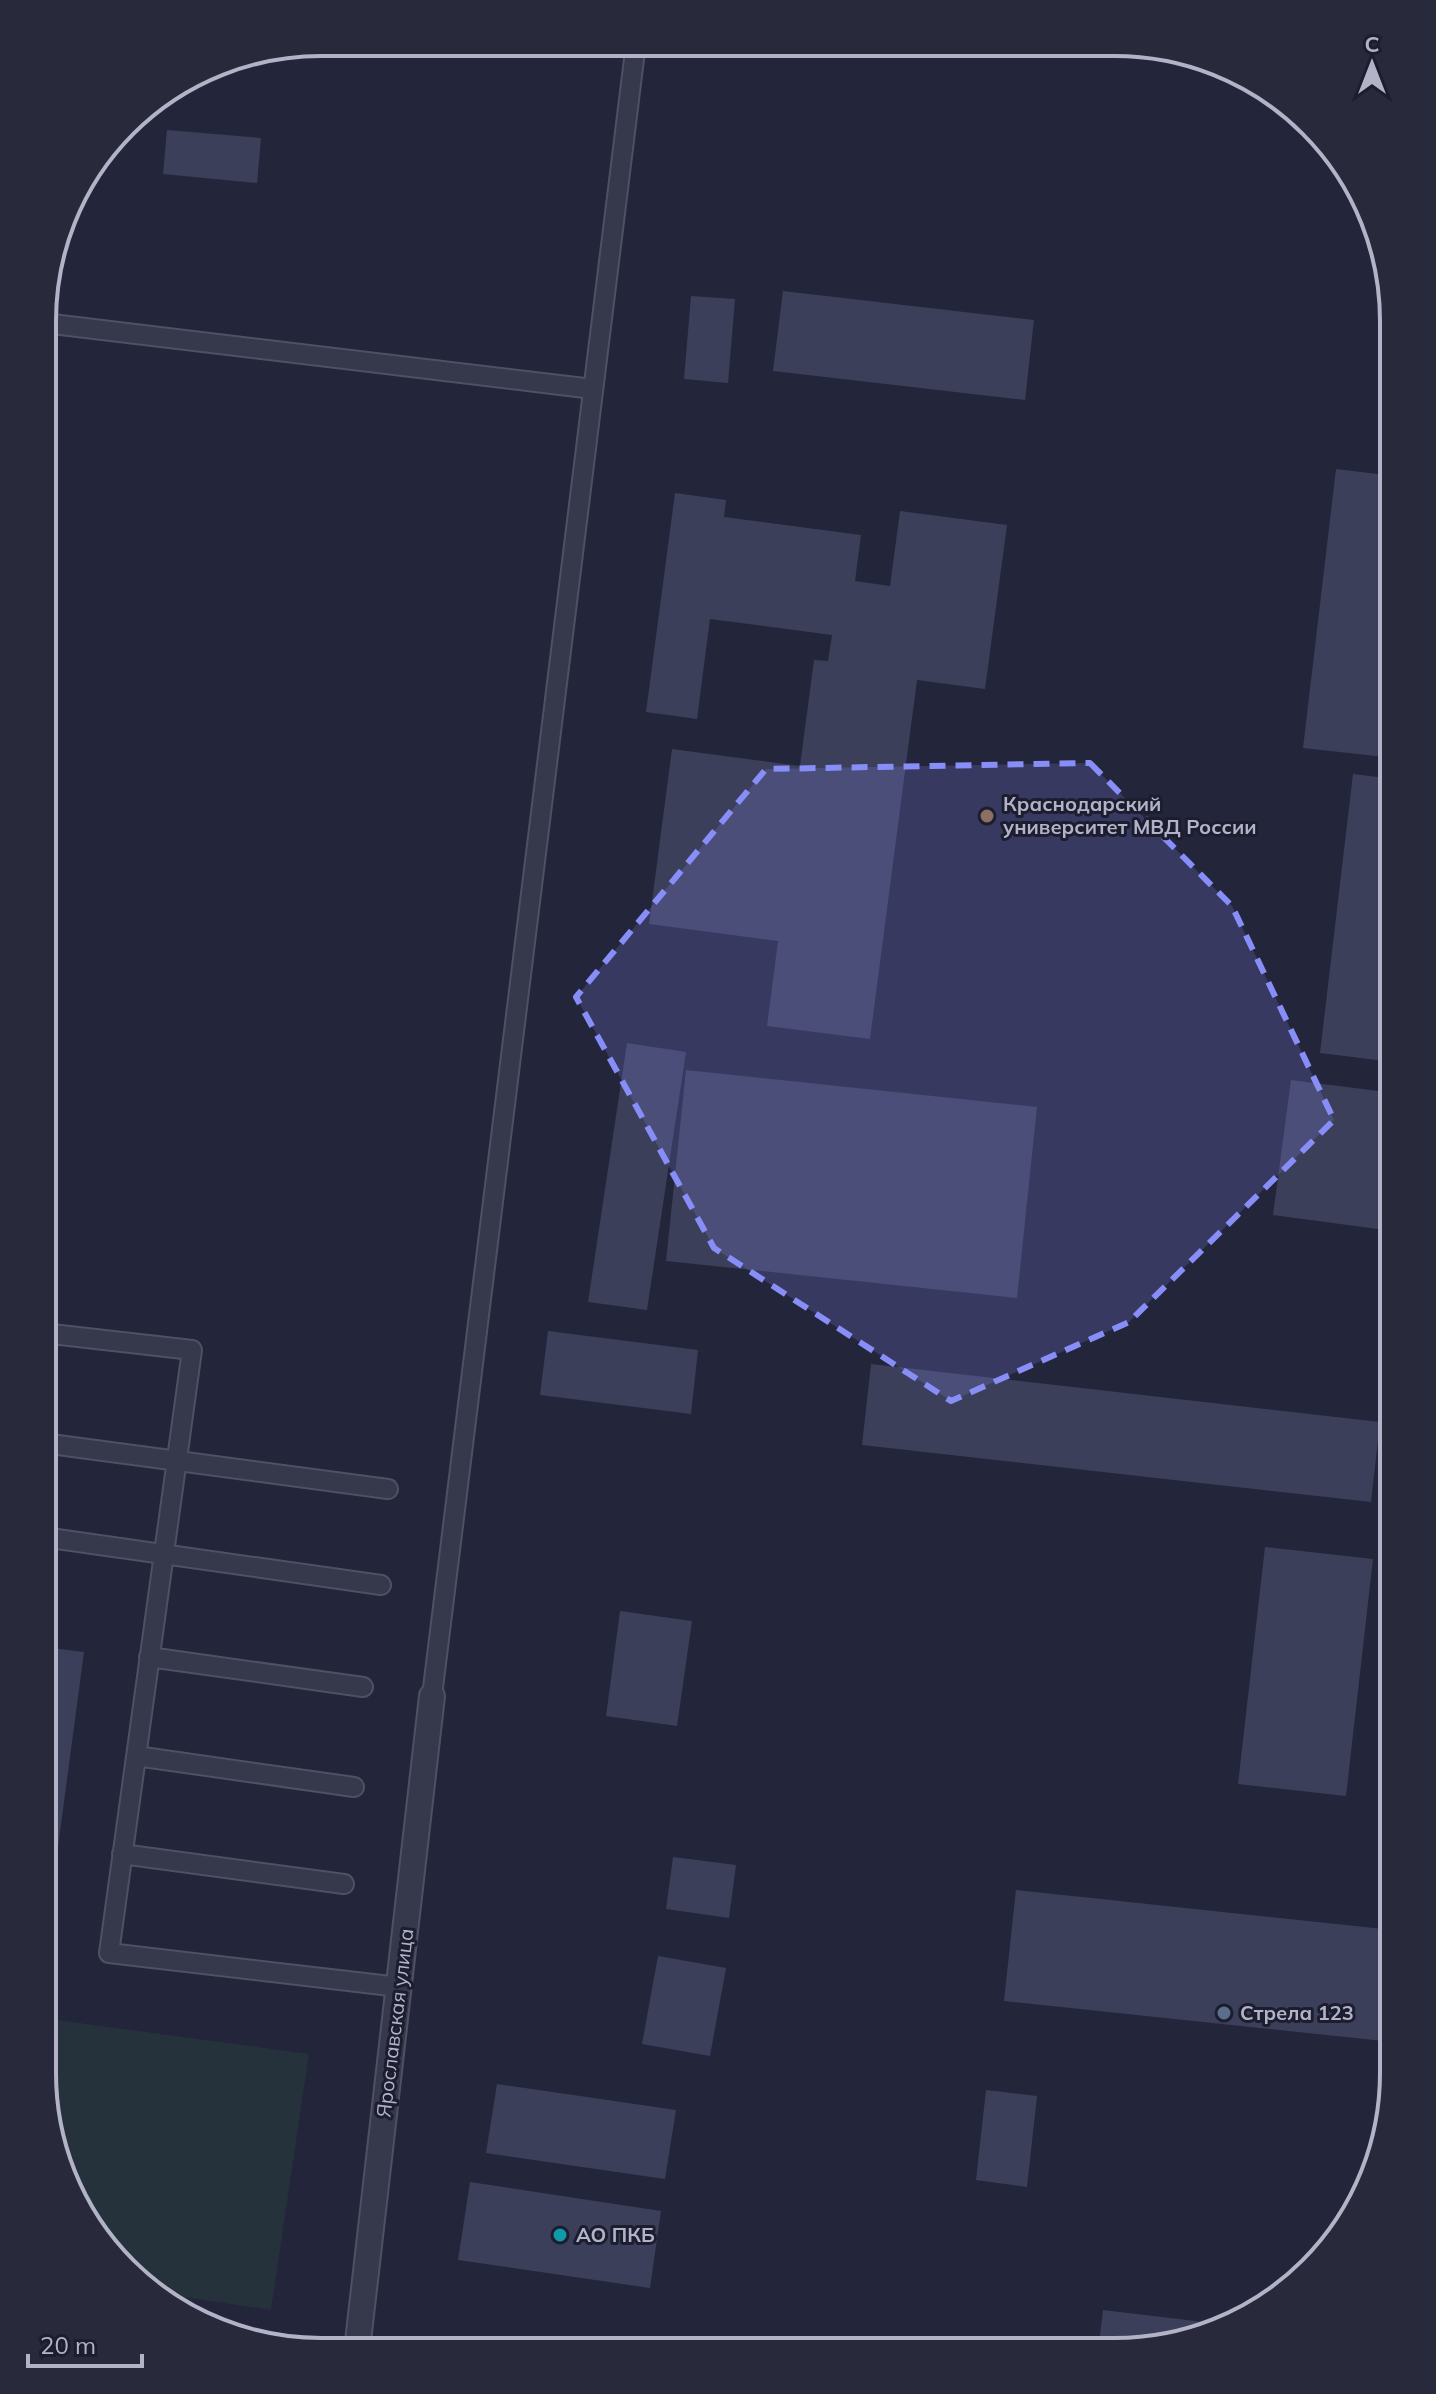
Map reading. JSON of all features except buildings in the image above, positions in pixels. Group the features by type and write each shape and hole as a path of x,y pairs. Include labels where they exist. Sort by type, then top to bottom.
{"street":[{"name":"Ярославская улица","path":"358,2338 432,1696"}],"lane":[{"path":"432,1696 634,56"},
{"path":"56,324 593,389"},
{"path":"56,1334 192,1350 109,1953 399,1987"},
{"path":"56,1445 388,1489"},
{"path":"56,1539 381,1585"},
{"path":"149,1657 363,1687"},
{"path":"136,1756 354,1787"},
{"path":"122,1854 344,1884"}],"highlighted area":[{"path":"1090,763 1232,906 1334,1120 1129,1322 951,1401 714,1248 576,997 766,769"}],"shaded area":[{"path":"56,2020 309,2054 271,2310 179,2296 134,2260 111,2234 91,2206 65,2142 57,2091"}],"place":[{"name":"Краснодарский университет МВД России","path":"987,816"},
{"name":"Стрела 123","path":"1224,2013"},
{"name":"АО ПКБ","path":"560,2235"}]}
